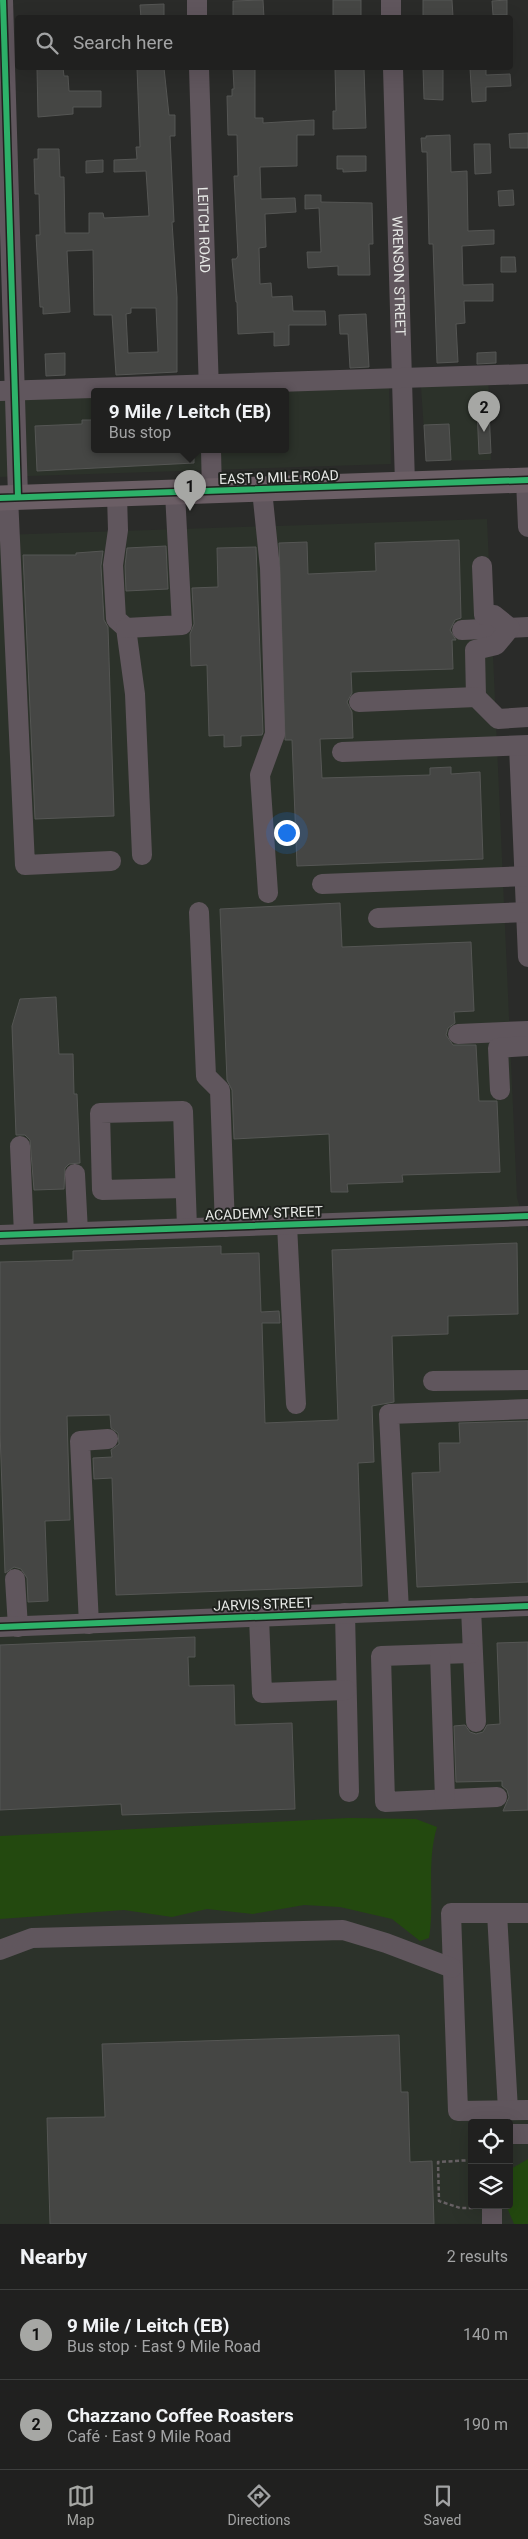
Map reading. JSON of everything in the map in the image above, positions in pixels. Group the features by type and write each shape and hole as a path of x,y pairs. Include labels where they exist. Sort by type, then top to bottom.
{"main road":[{"name":"EAST 9 MILE ROAD","path":"9,497 212,492 527,480"}],"street":[{"path":"3,0 9,497 25,865 111,861"},
{"path":"197,0 197,15"},
{"path":"390,0 391,15"},
{"name":"LEITCH ROAD","path":"199,70 209,388"},
{"name":"WRENSON STREET","path":"393,70 405,484"},
{"path":"230,388 528,374"},
{"path":"7,391 91,390"},
{"path":"211,453 212,492"},
{"path":"527,480 528,527"},
{"path":"262,490 270,568 275,734 260,775 268,893"},
{"path":"126,628 182,624 175,493"},
{"path":"117,495 118,530 113,565 116,619 126,628 135,694 142,855"},
{"path":"482,566 484,616 494,616 519,628"},
{"path":"462,630 519,628"},
{"path":"519,628 496,645 475,650 476,697 498,719 528,717"},
{"path":"359,702 476,697"},
{"path":"342,752 524,745 528,957"},
{"path":"322,884 526,876"},
{"path":"199,912 206,1076 220,1090 225,1227"},
{"path":"378,918 527,912"},
{"path":"458,1034 528,1031"},
{"path":"500,1090 498,1048 528,1046"},
{"path":"185,1188 102,1190 100,1114 183,1111 185,1188 186,1228"},
{"path":"20,1146 24,1234"},
{"path":"75,1174 78,1232"},
{"name":"ACADEMY STREET","path":"0,1235 528,1216"},
{"path":"287,1225 296,1404"},
{"path":"433,1381 528,1380"},
{"path":"398,1611 389,1414 528,1409"},
{"path":"90,1624 80,1442 108,1439"},
{"path":"9,1627 15,1579"},
{"name":"JARVIS STREET","path":"9,1627 528,1606"},
{"path":"471,1608 471,1653 476,1722"},
{"path":"345,1613 349,1792"},
{"path":"259,1617 262,1693 346,1690"},
{"path":"471,1653 381,1656 385,1802 497,1797"},
{"path":"440,1654 445,1799"},
{"path":"497,1912 500,2114"},
{"path":"528,1912 450,1913 458,2111 500,2114 528,2110"},
{"path":"0,1950 32,1938 343,1930 386,1943 452,1968"},
{"path":"513,2134 528,2134"},
{"path":"487,2209 492,2224"}],"path":[{"path":"468,2160 438,2162 439,2201 460,2208 468,2208"}],"shaded area":[{"path":"488,369 491,460 426,461 420,372"},
{"path":"389,385 391,464 0,477 0,397 91,394 91,453 289,453 289,388 283,388"},
{"path":"487,519 517,1198 528,1232 528,2224 0,2224 0,535"}],"green space":[{"path":"349,1818 416,1819 437,1827 432,1854 429,1938 420,1941 392,1919 340,1907 304,1905 253,1914 207,1909 172,1917 124,1910 0,1919 0,1836"},
{"path":"528,2159 528,2224 514,2224 508,2209 513,2209 513,2168"}],"building":[{"path":"263,0 264,15 233,15 233,1"},
{"path":"333,0 361,0 361,15 333,15"},
{"path":"423,0 452,0 453,15 423,15"},
{"path":"507,0 507,15 493,15 492,1"},
{"path":"164,4 164,15 141,15 140,5"},
{"path":"37,70 63,70 64,76 68,76 69,91 101,91 101,107 73,107 73,114 38,117"},
{"path":"137,70 164,70 169,115 175,115 175,136 170,136 174,222 172,222 177,297 177,372 116,375 112,315 94,315 93,250 67,251 70,312 43,314 43,307 40,307 36,235 40,235 39,194 35,194 34,159 38,159 38,149 59,149 60,177 64,177 65,233 89,233 89,213 103,213 104,218 149,216 146,171 114,172 114,160 137,159 136,147 140,147","holes":["131,308 156,308 158,352 128,353 126,314 131,313"]},
{"path":"233,70 255,70 255,118 263,118 263,123 314,120 314,135 297,135 297,166 260,167 261,199 295,198 296,212 265,214 266,247 259,248 260,284 271,283 272,297 292,296 293,311 325,311 326,325 289,325 289,345 274,346 274,332 238,334 237,302 232,259 236,259 238,256 234,176 238,176 237,135 228,135 227,96 232,96 232,89 234,89"},
{"path":"335,70 364,70 366,128 333,129 333,111 336,111"},
{"path":"423,70 443,70 443,100 424,99"},
{"path":"470,70 486,70 486,75 510,74 511,86 486,87 486,101 472,102"},
{"path":"528,133 528,148 510,148 509,134"},
{"path":"450,135 451,172 467,171 468,231 494,230 494,244 462,246 463,285 493,284 493,301 464,301 465,323 456,324 458,362 437,363 433,244 429,244 427,152 422,152 421,138"},
{"path":"474,144 490,144 491,173 475,174"},
{"path":"337,156 366,156 366,171 343,172 343,169 337,169"},
{"path":"103,160 103,172 86,173 86,161"},
{"path":"513,190 514,205 499,206 498,191"},
{"path":"305,195 321,195 321,202 372,203 373,244 369,244 370,275 338,275 338,266 308,268 307,252 321,252 319,208 305,209"},
{"path":"501,257 515,257 516,272 501,272"},
{"path":"366,314 369,367 350,368 348,334 340,334 339,315"},
{"path":"496,352 496,363 477,364 477,353"},
{"path":"65,353 65,375 46,376 45,354"},
{"path":"477,410 489,410 491,453 479,454"},
{"path":"82,420 91,420 91,453 194,453 194,463 37,471 35,426 82,424"},
{"path":"449,424 451,460 426,461 424,425"},
{"path":"459,540 461,618 455,620 450,630 456,640 452,640 453,669 351,672 352,693 347,702 352,712 353,738 320,739 322,778 430,775 430,768 451,767 451,774 480,772 483,859 297,866 292,740 285,740 279,543 307,542 308,574 376,571 375,543"},
{"path":"166,546 168,589 126,591 125,566 127,548"},
{"path":"256,547 263,732 262,735 241,736 241,746 224,747 224,735 209,736 207,665 191,666 190,634 194,624 192,588 218,587 217,548"},
{"path":"103,551 101,566 104,620 108,627 114,816 35,819 23,555 76,555 76,553"},
{"path":"340,903 342,947 471,942 474,1011 454,1012 455,1023 448,1028 446,1035 453,1045 476,1045 479,1101 497,1101 500,1172 402,1175 403,1182 347,1184 348,1192 331,1192 329,1134 234,1139 232,1090 227,1080 220,909"},
{"path":"56,997 59,1054 73,1054 74,1094 77,1094 80,1163 69,1164 65,1168 64,1189 34,1190 30,1140 25,1135 16,1135 12,1026 20,999"},
{"path":"517,1243 518,1314 448,1316 448,1334 392,1336 394,1402 372,1406 374,1462 358,1463 362,1586 116,1595 112,1478 94,1479 93,1458 112,1457 111,1450 119,1444 118,1433 111,1428 110,1415 67,1416 70,1520 45,1521 48,1601 28,1602 27,1578 21,1569 14,1567 5,1573 0,1432 0,1262 73,1260 73,1251 221,1246 221,1254 259,1253 261,1312 279,1311 280,1323 262,1323 265,1423 338,1420 332,1250"},
{"path":"528,1421 528,1582 417,1587 412,1473 440,1472 439,1443 460,1443 459,1423"},
{"path":"195,1637 195,1657 188,1657 189,1686 234,1685 235,1725 292,1723 295,1809 122,1815 121,1804 0,1810 0,1645"},
{"path":"528,1642 528,1810 503,1811 509,1797 507,1790 502,1786 502,1781 456,1782 454,1726 465,1725 470,1732 476,1734 483,1732 487,1725 500,1724 497,1643"},
{"path":"399,2035 401,2092 408,2092 410,2162 432,2161 434,2224 50,2224 47,2118 105,2117 102,2044"}],"cycle path":[{"path":"3,0 18,497"},
{"path":"0,498 528,480"},
{"path":"0,1235 528,1216"},
{"path":"0,1627 528,1606"}],"place":[{"name":"Chazzano Coffee Roasters","path":"484,432"},
{"name":"9 Mile / Leitch (EB)","path":"190,511"}]}
